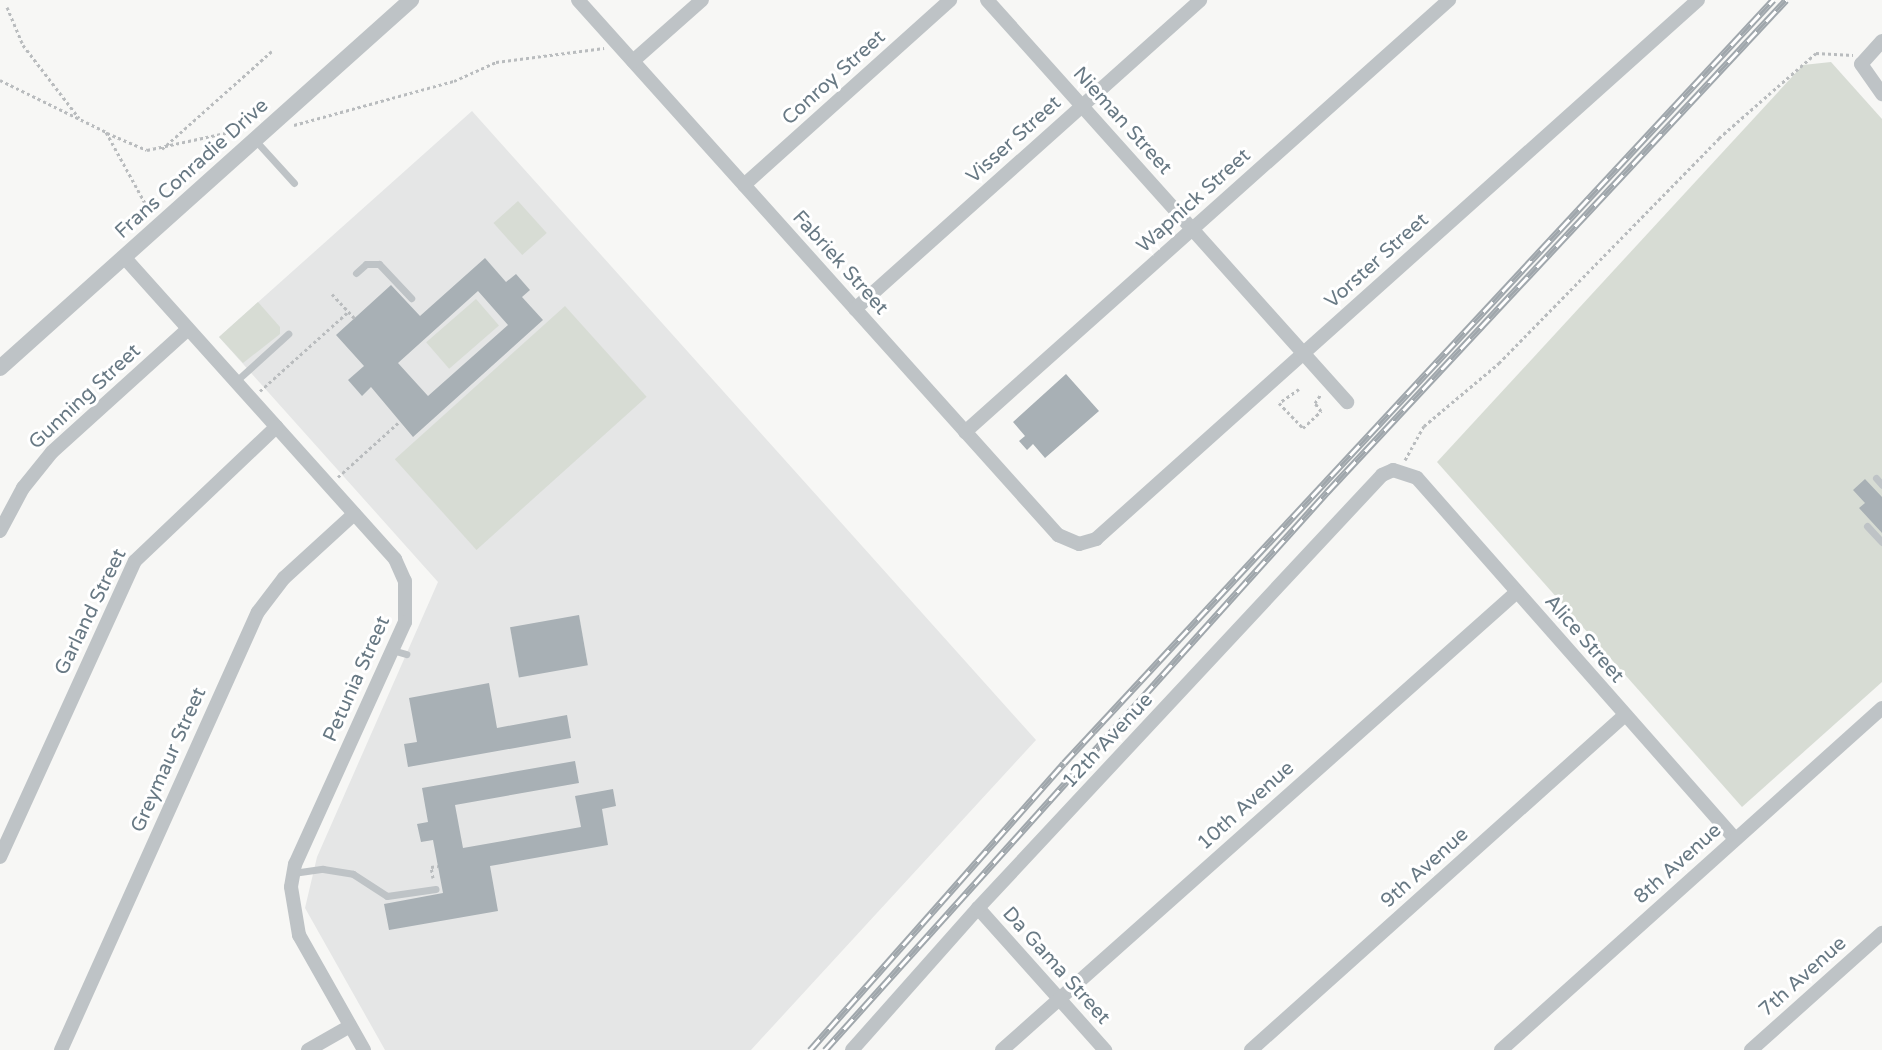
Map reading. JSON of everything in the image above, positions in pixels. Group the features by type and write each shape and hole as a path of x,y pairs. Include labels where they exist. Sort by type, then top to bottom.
{"street":[{"name":"Frans Conradie Drive","path":"0,368 124,257 250,135 411,0"},
{"name":"Fabriek Street","path":"578,0 1058,535 1079,544"},
{"path":"633,61 702,0"},
{"name":"Conroy Street","path":"744,185 950,0"},
{"name":"Nieman Street","path":"987,0 1347,402"},
{"name":"Visser Street","path":"855,309 1200,0"},
{"name":"Wapnick Street","path":"965,432 1449,0"},
{"name":"Vorster Street","path":"1079,544 1096,539 1698,0"},
{"path":"1882,41 1865,56 1862,71 1882,94"},
{"name":"Petunia Street","path":"124,257 395,559 405,581 407,612 293,873 291,901 300,935 364,1050"},
{"name":"Gunning Street","path":"0,531 23,488 52,452 188,329"},
{"name":"Garland Street","path":"0,857 135,561 276,427"},
{"name":"Alice Street","path":"1400,470 1417,478 1735,839"},
{"name":"12th Avenue","path":"852,1050 978,908 1382,476 1400,470"},
{"name":"Greymaur Street","path":"61,1050 258,612 284,578 354,514"},
{"name":"10th Avenue","path":"1002,1050 1517,592"},
{"name":"8th Avenue","path":"1501,1050 1882,708"},
{"name":"9th Avenue","path":"1251,1050 1625,715"},
{"name":"Da Gama Street","path":"978,908 1105,1050"},
{"name":"7th Avenue","path":"1750,1050 1882,933"},
{"path":"308,1050 350,1026"}],"lane":[{"path":"250,135 294,183"},
{"path":"356,273 366,264 379,264 411,298"},
{"path":"235,382 288,334"},
{"path":"1876,478 1882,485"},
{"path":"1867,526 1882,542"},
{"path":"392,650 406,654"},
{"path":"293,873 323,869 353,874 387,896 435,889"}],"path":[{"path":"7,7 23,45 79,118"},
{"path":"290,126 454,81 496,62 619,45"},
{"path":"162,150 272,51"},
{"path":"1400,470 1424,426 1499,363 1719,138 1816,53 1865,56"},
{"path":"0,80 137,148 162,150 250,135"},
{"path":"106,132 151,214"},
{"path":"332,294 354,318"},
{"path":"251,399 348,312"},
{"path":"1299,389 1279,403 1303,428 1322,411 1315,403 1329,383"},
{"path":"328,486 399,422"},
{"path":"435,889 431,867 438,866"}],"shaded area":[{"path":"1831,62 1882,119 1882,682 1742,807 1437,462 1803,65"},
{"path":"472,111 1036,740 751,1050 385,1050 305,908 317,857 438,582 219,337"},
{"path":"518,201 547,233 522,255 493,223"},
{"path":"476,299 499,325 449,369 426,342"},
{"path":"258,302 280,327 280,334 243,363 219,337"},
{"path":"565,306 647,397 476,550 395,459"}],"building":[{"path":"485,258 506,282 516,274 530,290 522,297 543,320 413,437 371,387 362,396 348,380 364,366 336,335 391,285 420,316","holes":["478,291 508,325 428,396 398,363"]},
{"path":"1066,374 1099,411 1045,458 1033,444 1027,450 1019,441 1025,436 1013,422"},
{"path":"1865,479 1882,497 1882,533 1859,508 1865,503 1853,490"},
{"path":"579,615 588,665 519,677 510,627"},
{"path":"489,683 497,728 567,715 571,738 408,767 404,744 417,742 409,698"},
{"path":"575,761 579,783 455,805 463,848 581,827 575,796 613,789 616,806 602,809 608,845 490,866 498,911 389,930 384,904 443,893 433,840 421,842 417,824 428,822 422,788"}],"railway":[{"path":"810,1050 1064,763 1773,0"},
{"path":"825,1050 1327,492 1786,0"}]}
